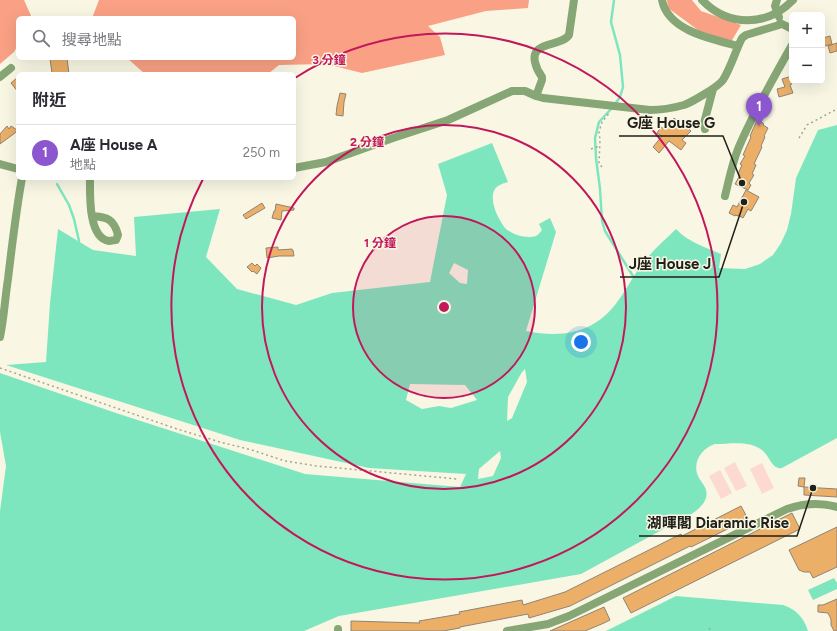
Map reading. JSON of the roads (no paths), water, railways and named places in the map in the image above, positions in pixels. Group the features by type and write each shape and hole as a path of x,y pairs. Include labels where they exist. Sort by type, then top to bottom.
{"street":[{"path":"536,96 542,77 535,63 534,56 543,46 567,39 569,35 574,0"},
{"path":"662,0 664,6 675,22 698,34 738,46"},
{"path":"702,0 717,12 739,20 758,20 767,17 777,12 793,0"},
{"path":"777,0 775,6 780,18 780,23"},
{"path":"296,168 326,162 448,120 512,91 525,91 536,96 575,102 650,110 659,110 685,104 713,89 722,81 730,67 742,38 746,35 779,25 780,23"},
{"path":"780,23 789,28"},
{"path":"725,196 731,169 738,149 755,113 790,48"},
{"path":"0,77 11,68"},
{"path":"705,129 704,122 713,89"},
{"path":"0,164 16,168"},
{"path":"0,337 22,180"},
{"path":"90,180 92,216"},
{"path":"507,631 548,624 569,616 787,509 805,504 822,504 837,507"}],"waterway":[{"path":"614,0 611,22 620,55 623,87 620,97 615,104"},
{"path":"612,108 599,122 595,138 602,221 605,231 633,276"},
{"path":"57,184 69,205 79,241"}],"place":[{"name":"A座 House A","path":"759,126"},
{"name":"G座 House G","path":"742,183"},
{"name":"J座 House J","path":"744,202"},
{"name":"湖暉閣 Diaramic Rise","path":"813,488"}]}
